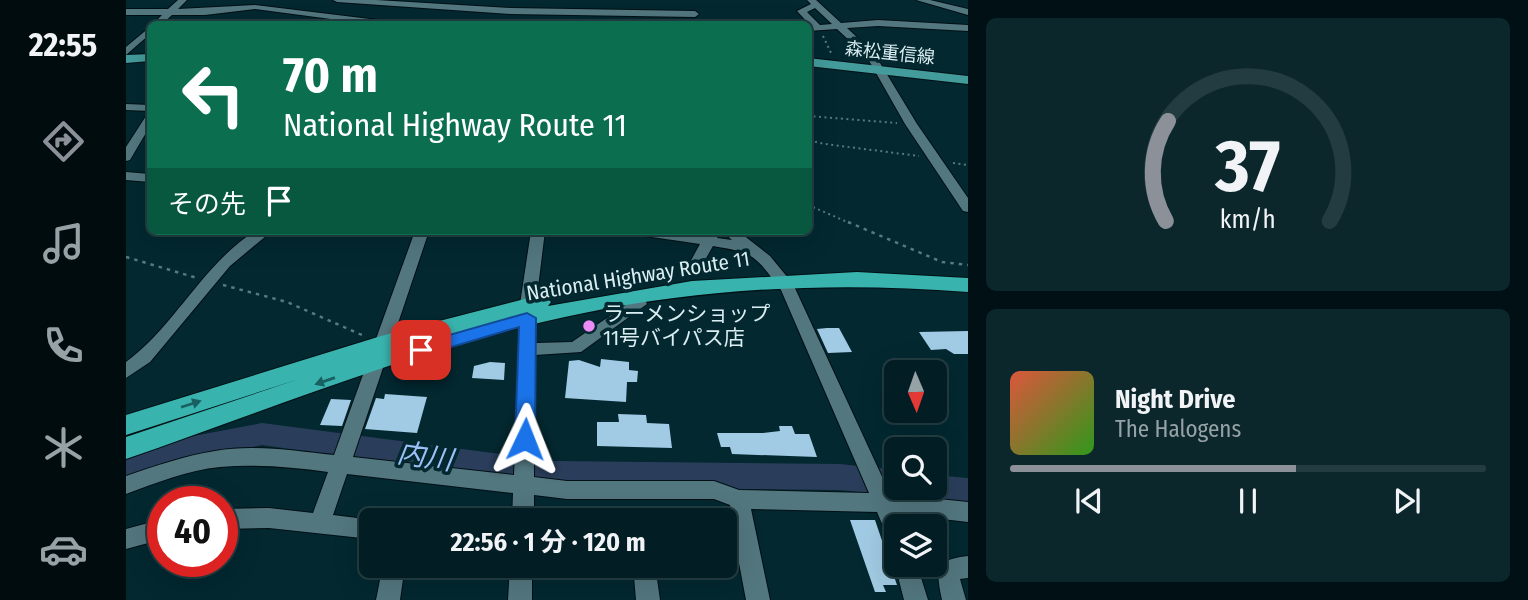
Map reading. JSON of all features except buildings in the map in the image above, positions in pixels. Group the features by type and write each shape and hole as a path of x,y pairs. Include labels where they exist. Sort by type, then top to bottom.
{"highway":[{"name":"National Highway Route 11","path":"528,311 636,298 777,273 892,267 968,274"},
{"name":"National Highway Route 11","path":"126,425 528,311 711,272 777,273 968,285"},
{"name":"National Highway Route 11","path":"126,448 378,353"}],"main road":[{"path":"126,59 147,58"},
{"name":"森松重信線","path":"812,62 968,80"}],"street":[{"path":"160,21 183,0"},
{"path":"337,0 698,20 689,0"},
{"path":"563,0 569,12"},
{"path":"920,0 968,12"},
{"path":"417,21 427,3"},
{"path":"811,21 801,11 814,3 841,25 881,70 911,124 968,208"},
{"path":"126,12 171,12 258,4 280,12 354,21"},
{"path":"275,21 280,12"},
{"path":"812,22 819,29"},
{"path":"812,28 892,24 968,28"},
{"path":"126,52 147,35"},
{"path":"126,107 147,108"},
{"path":"126,157 147,123"},
{"path":"126,176 147,178"},
{"path":"126,371 155,345 229,258 260,235"},
{"path":"320,523 421,235"},
{"path":"523,508 528,311 538,235"},
{"path":"734,235 777,273 889,514"},
{"path":"696,264 710,236 748,247"},
{"path":"528,349 575,348 639,304 636,298"},
{"path":"126,485 162,471 217,459 275,457 524,476 566,490 714,490 739,499 878,488 968,512"},
{"path":"737,534 739,499"},
{"path":"238,519 269,518 359,528"},
{"path":"126,539 147,533"},
{"path":"737,554 758,600"},
{"path":"957,600 948,575 956,568 968,567"},
{"path":"909,577 916,600"},
{"path":"388,600 392,578"},
{"path":"520,600 521,578"},
{"path":"645,578 648,600"}],"path":[{"path":"819,29 836,65"},
{"path":"812,116 911,124"},
{"path":"812,138 825,144 936,160"},
{"path":"812,207 942,262 968,265"},
{"path":"126,257 287,302 378,353"}],"waterway":[{"name":"内川","path":"126,469 188,449 262,434 554,474 840,477 884,482"},
{"name":"内川","path":"947,489 968,491"}],"place":[{"name":"ラーメンショップ 11号バイパス店","path":"589,326"}],"route":[{"path":"421,350 527,318 525,439"}]}
